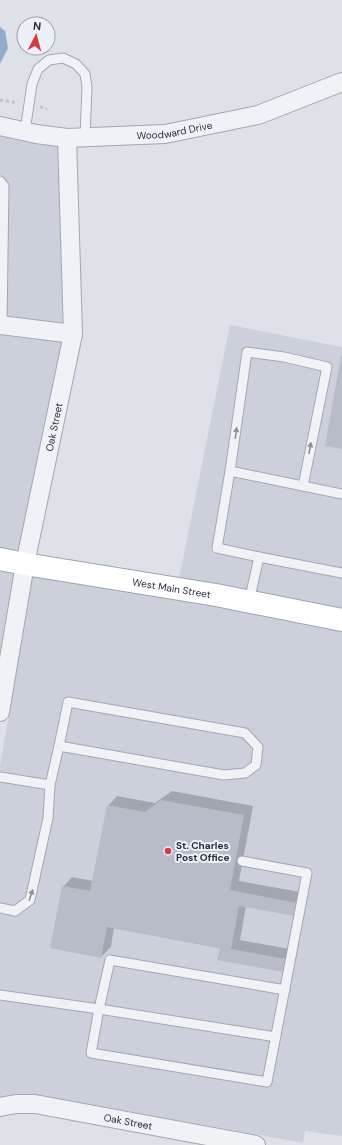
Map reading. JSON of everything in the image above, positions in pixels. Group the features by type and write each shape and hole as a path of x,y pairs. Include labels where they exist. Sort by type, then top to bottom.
{"main road":[{"name":"West Main Street","path":"0,559 216,595 342,620"}],"street":[{"name":"Woodward Drive","path":"0,126 76,138 165,134 258,115 342,82"},
{"name":"Oak Street","path":"0,712 25,564 72,334 76,138"},
{"path":"1,325 72,334"},
{"name":"Oak Street","path":"0,1107 16,1104 35,1104 256,1145"}],"lane":[{"path":"25,131 32,84 38,69 49,60 63,58 76,64 85,74 87,88 76,138"},
{"path":"0,181 4,186 1,325"},
{"path":"302,486 327,366 284,357 247,352 218,548 342,573"},
{"path":"230,471 342,494"},
{"path":"249,602 259,557"},
{"path":"0,908 15,911 30,900 48,818 50,785 58,746 68,702 245,733 258,747 256,765 245,773 224,775 58,746"},
{"path":"0,777 50,785"},
{"path":"242,861 307,873 285,990 267,1082 91,1054 110,960 285,990"},
{"path":"0,995 276,1037"}],"shaded area":[{"path":"0,131 64,144 64,340 18,557 0,553"},
{"path":"230,325 342,347 342,615 178,584"},
{"path":"0,568 16,571 0,669"},
{"path":"33,575 305,621 342,629 342,1136 305,1131 303,1143 39,1095 0,1100 0,766"}],"water":[{"path":"0,27 5,31 8,48 0,64"}],"building":[{"path":"342,356 342,449 325,446"},
{"name":"St. Charles Post Office","path":"161,800 244,815 230,890 297,903 295,916 239,906 231,949 286,959 284,972 217,960 220,948 107,927 101,958 50,948 62,886 90,891 107,805 145,812"}],"place":[{"name":"St. Charles Post Office","path":"168,851"}]}
